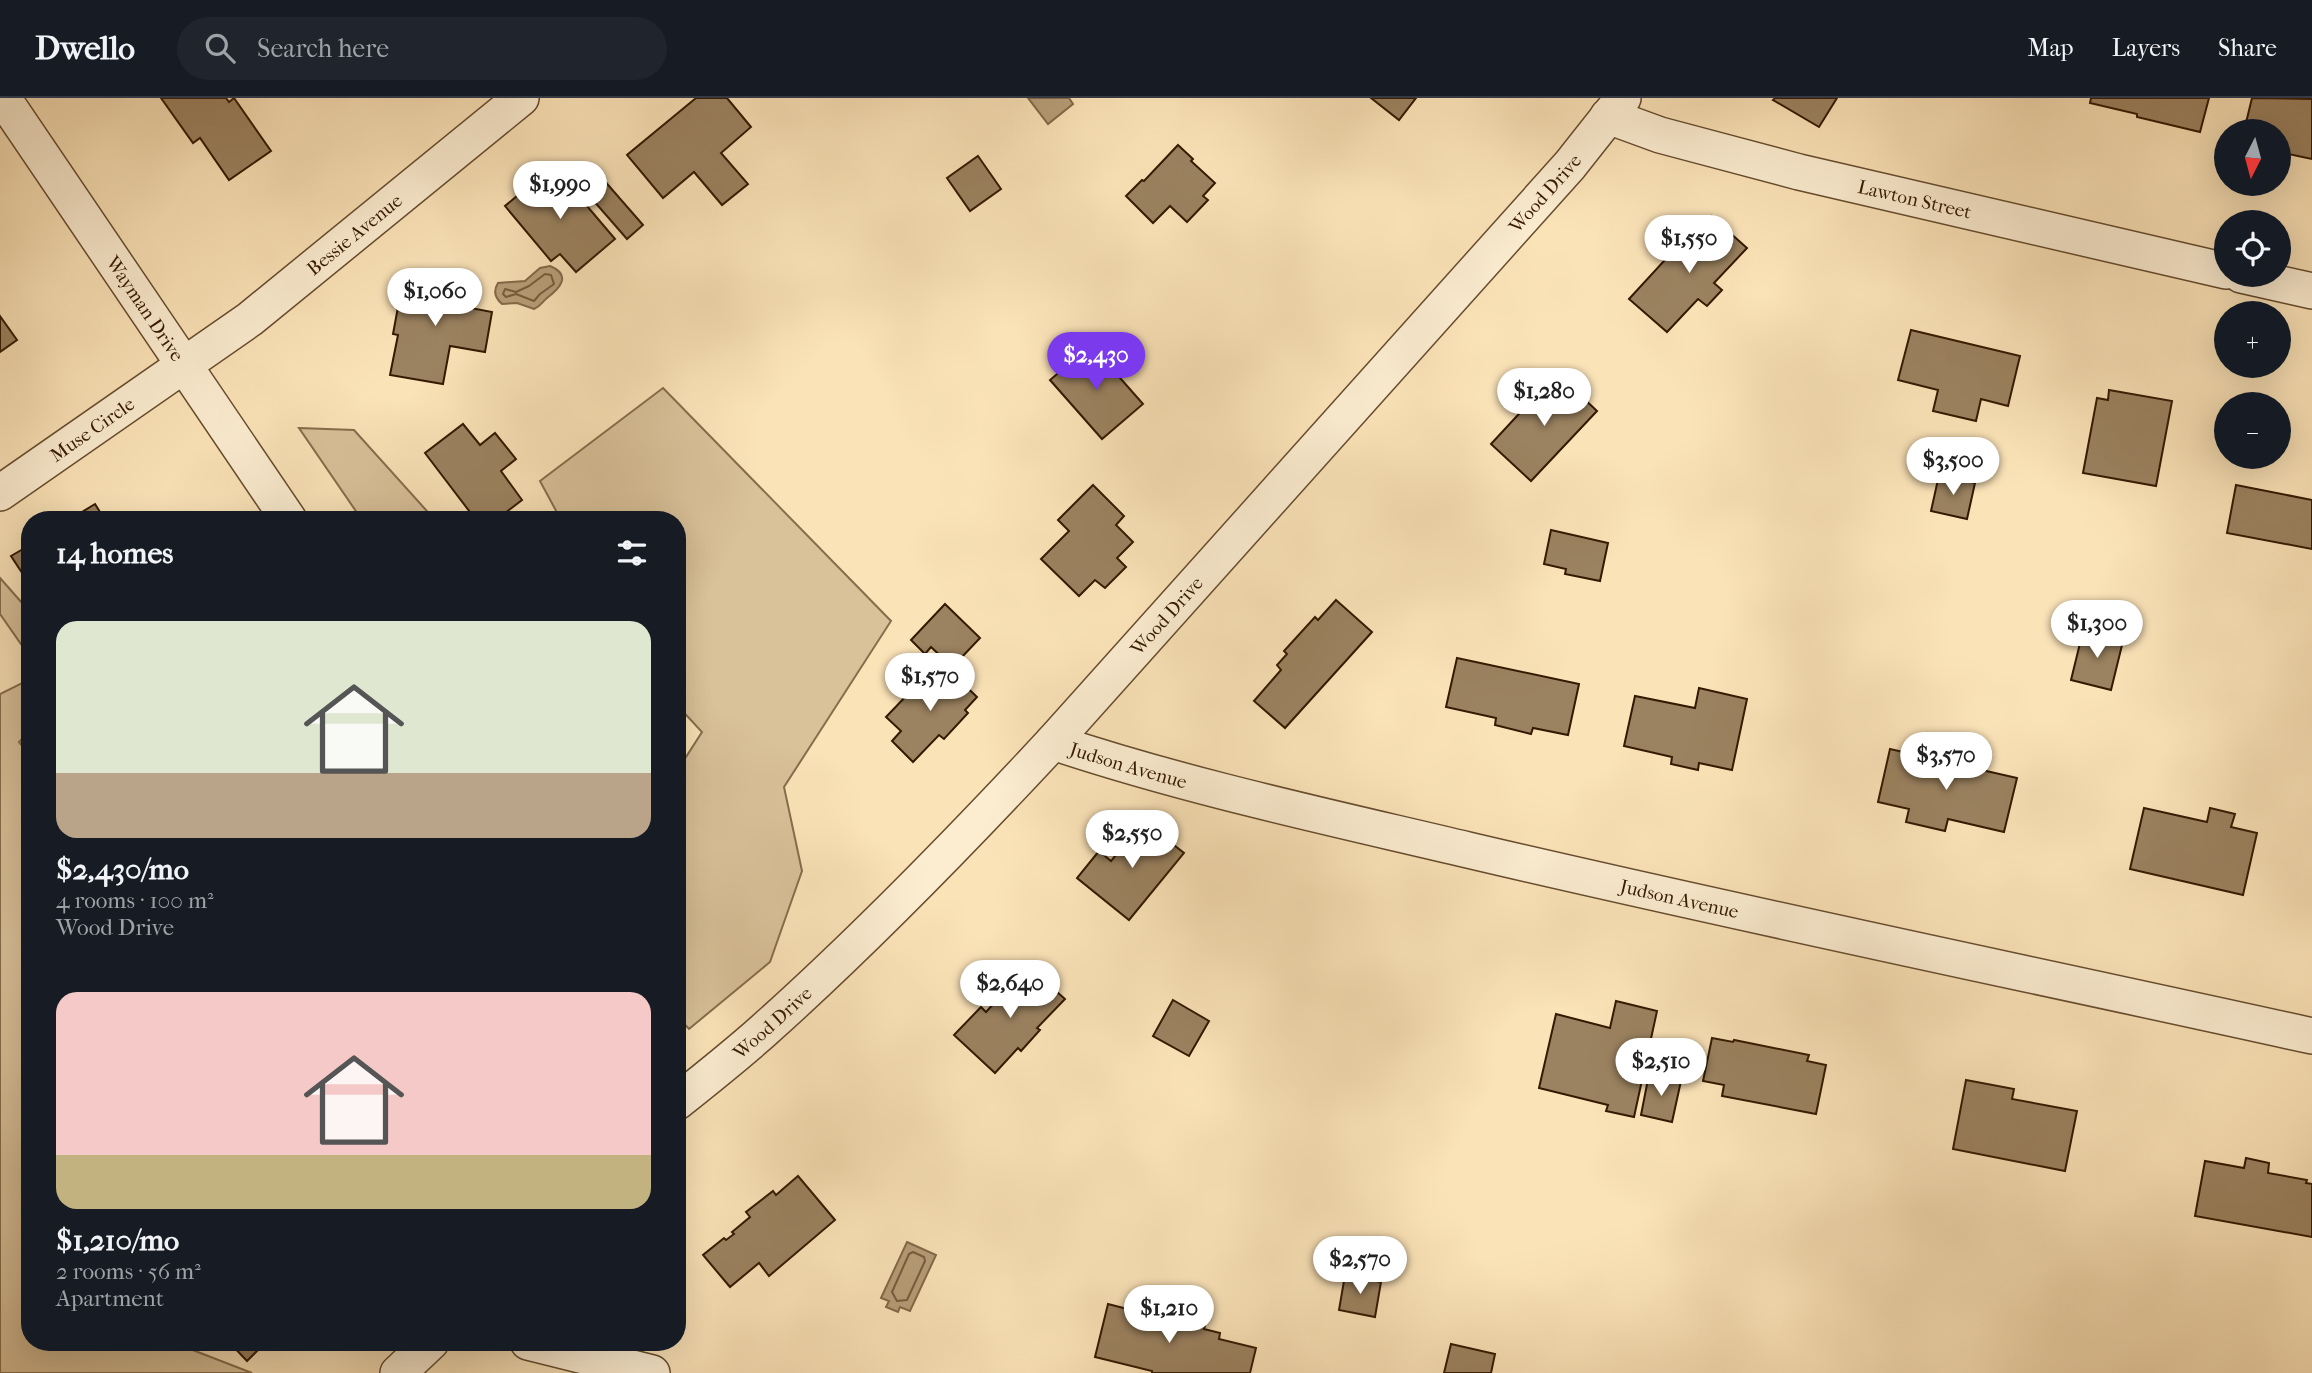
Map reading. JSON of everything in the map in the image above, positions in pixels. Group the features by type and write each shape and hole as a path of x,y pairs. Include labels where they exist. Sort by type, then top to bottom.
{"street":[{"name":"Wayman Drive","path":"3,98 283,511"},
{"name":"Bessie Avenue","path":"185,364 250,319 521,98"},
{"name":"Lawton Street","path":"1616,107 1660,135 1798,172 2214,268"},
{"name":"Wood Drive","path":"686,1095 762,1032 866,936 970,832 1570,165 1616,107"},
{"path":"2291,286 2312,291"},
{"name":"Muse Circle","path":"0,493 185,364"},
{"name":"Judson Avenue","path":"1053,742 1112,762 1578,876 2312,1035"},
{"path":"398,1373 421,1351"},
{"path":"564,1351 652,1373"}],"shaded area":[{"path":"663,388 891,621 784,787 802,871 770,962 689,1029 686,1026 686,757 702,732 686,715 686,511 556,511 540,481"},
{"path":"299,428 354,430 427,511 356,511"},
{"path":"0,578 21,602 21,644 0,614"},
{"path":"21,684 21,1351 195,1351 252,1373 0,1373 0,694"}],"water":[{"path":"1028,98 1069,98 1073,104 1048,124"},
{"path":"550,266 561,273 562,282 536,308 517,303 502,304 495,294 498,283 525,281 540,268"},
{"path":"907,1242 936,1255 910,1311 900,1307 898,1312 886,1307 889,1301 881,1298"}],"building":[{"path":"161,98 226,98 229,102 234,98 271,151 229,180 200,138 193,143"},
{"path":"696,98 727,98 751,127 721,153 748,184 722,205 694,172 663,198 627,155"},
{"path":"1371,98 1416,98 1399,120"},
{"path":"1837,98 1819,127 1773,100"},
{"path":"2091,98 2209,98 2200,132 2090,103"},
{"path":"2252,98 2312,99 2312,159 2291,154 2291,119 2247,119"},
{"path":"1178,145 1215,183 1203,196 1208,200 1187,222 1170,206 1153,223 1126,196"},
{"path":"978,156 1001,189 970,211 947,178"},
{"path":"553,166 615,239 576,272 560,254 551,261 505,206"},
{"path":"595,170 643,225 627,239 579,184"},
{"path":"1711,216 1747,248 1714,283 1722,290 1707,306 1698,299 1667,332 1629,299 1675,249 1678,252"},
{"path":"413,272 464,281 460,306 492,312 485,352 450,346 443,384 390,375 398,335 393,334 398,307 406,309"},
{"path":"0,316 17,340 0,352"},
{"path":"1911,330 2020,356 2008,406 1981,399 1976,421 1933,411 1938,390 1898,380"},
{"path":"1091,345 1143,404 1102,439 1050,380"},
{"path":"1560,376 1597,411 1531,481 1491,444 1542,389 1545,392"},
{"path":"2109,390 2172,401 2156,486 2083,473 2097,398 2108,400"},
{"path":"463,424 480,445 495,433 516,459 501,471 522,500 508,511 469,511 425,453"},
{"path":"1939,475 1975,483 1967,519 1931,511"},
{"path":"1093,485 1124,516 1116,525 1133,542 1117,558 1126,567 1105,588 1095,580 1079,596 1041,559 1069,531 1058,520"},
{"path":"2236,485 2312,500 2312,549 2227,533"},
{"path":"95,504 99,511 84,511"},
{"path":"1551,530 1608,543 1600,581 1565,574 1566,569 1544,564"},
{"path":"21,550 21,571 11,556"},
{"path":"1336,600 1372,632 1285,728 1254,701 1281,670 1277,665 1287,654 1284,651 1315,617 1318,620"},
{"path":"945,604 980,638 960,659 956,655 948,663 931,647 925,654 911,640"},
{"path":"2083,631 2123,641 2111,690 2071,680"},
{"path":"1457,658 1579,684 1568,735 1533,728 1531,734 1495,725 1496,718 1446,707"},
{"path":"932,669 944,681 952,673 977,697 965,710 968,713 944,739 939,735 913,762 892,741 901,731 886,717"},
{"path":"1699,688 1747,699 1732,770 1699,763 1698,770 1671,764 1672,757 1624,746 1635,696 1695,708"},
{"path":"1890,749 2017,778 2004,832 1948,819 1945,831 1906,822 1909,809 1878,802"},
{"path":"2144,808 2207,822 2210,808 2235,814 2231,827 2257,833 2243,895 2130,869"},
{"path":"1143,821 1184,853 1129,920 1077,878 1099,851 1111,861"},
{"path":"1028,966 1065,999 1037,1028 1040,1030 1021,1051 1018,1048 995,1073 954,1035 981,1007 986,1012"},
{"path":"1173,1000 1209,1021 1189,1056 1153,1036"},
{"path":"1616,1001 1657,1011 1634,1117 1606,1111 1608,1105 1539,1088 1556,1014 1610,1028"},
{"path":"1712,1038 1809,1055 1807,1061 1826,1065 1816,1114 1722,1096 1724,1085 1703,1081"},
{"path":"1649,1074 1681,1081 1672,1122 1641,1115"},
{"path":"1966,1080 2014,1089 2012,1099 2077,1111 2065,1171 1953,1149"},
{"path":"2246,1158 2269,1163 2268,1173 2307,1180 2306,1183 2312,1184 2312,1237 2195,1216 2205,1161 2244,1168"},
{"path":"798,1176 835,1220 769,1276 759,1263 730,1287 703,1255 724,1238 726,1240 734,1234 732,1232 750,1217 746,1212 773,1191 776,1195"},
{"path":"1345,1275 1381,1282 1375,1317 1339,1310"},
{"path":"1108,1304 1174,1321 1176,1315 1206,1322 1204,1329 1220,1333 1219,1339 1256,1348 1250,1373 1152,1373 1095,1357"},
{"path":"1451,1344 1495,1354 1491,1373 1444,1373"},
{"path":"238,1351 257,1351 247,1361"}]}
